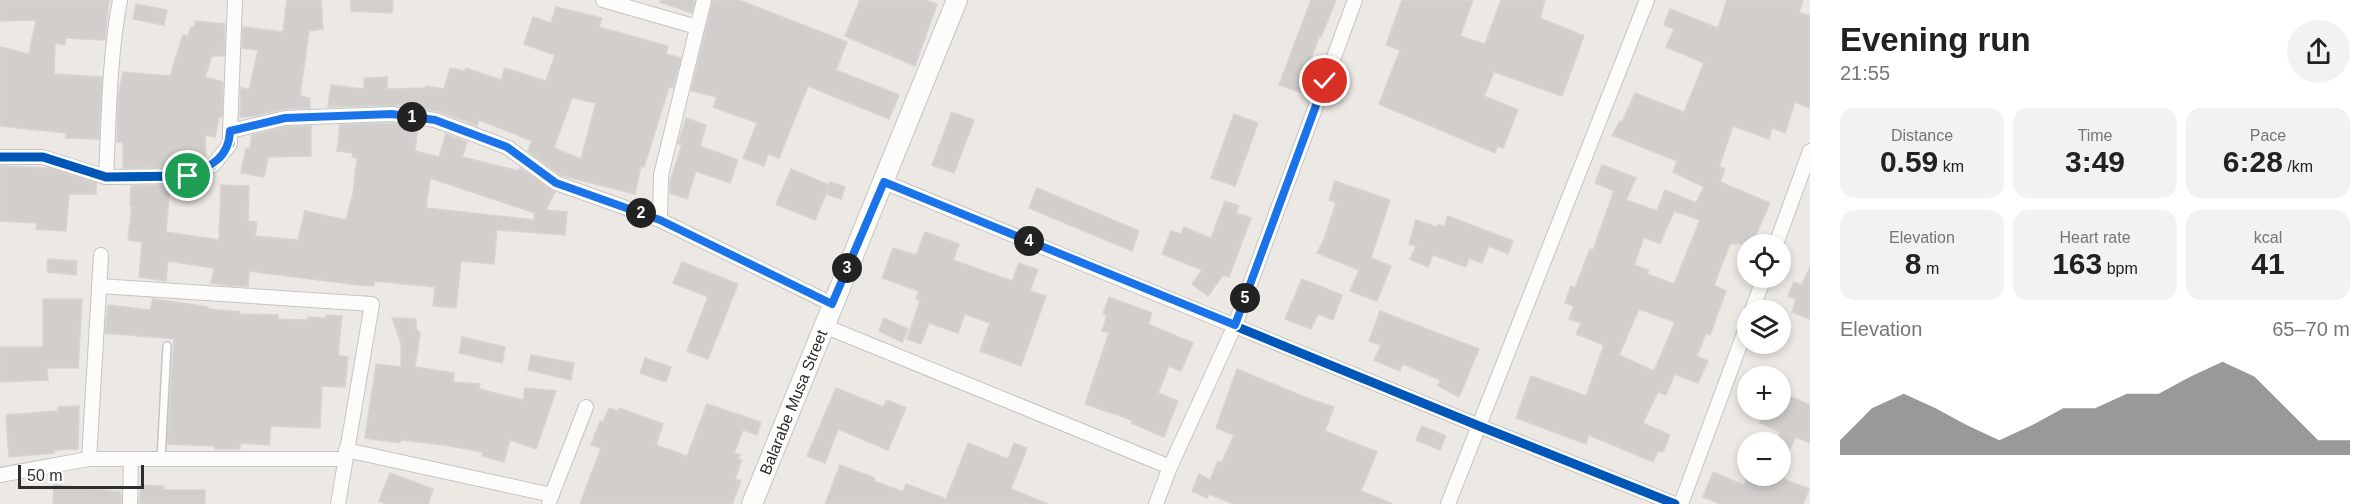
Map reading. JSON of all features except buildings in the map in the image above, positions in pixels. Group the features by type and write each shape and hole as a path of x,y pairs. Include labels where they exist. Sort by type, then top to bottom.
{"street":[{"path":"106,177 111,83 120,0"},
{"path":"0,157 43,157 106,177 188,176 213,165 230,144 235,0"},
{"path":"603,0 697,27"},
{"path":"660,220 661,175 704,0"},
{"name":"Balarabe Musa Street","path":"752,504 957,0"},
{"path":"1156,504 1170,467 1235,325 1355,0"},
{"path":"1448,504 1647,0"},
{"path":"230,131 285,118 392,114 435,120 507,147 556,183 660,220 832,304"},
{"path":"1780,234 1810,151"},
{"path":"884,182 1479,426 1676,504"},
{"path":"89,459 101,255"},
{"path":"99,286 372,304 338,504"},
{"path":"824,326 1170,467"},
{"path":"1681,504 1737,353"},
{"path":"0,476 89,459 346,454 550,500 586,407"},
{"path":"130,504 131,459"}],"lane":[{"path":"161,459 167,346"}],"cycle path":[{"path":"0,157 43,157 106,177 188,176 213,165 230,144 230,131 285,118 392,114 435,120 507,147 556,183 660,220 832,304"},
{"path":"884,182 1675,504"}],"route":[{"path":"188,176 213,165 230,144 230,131 285,118 392,114 435,120 507,147 556,183 660,220 832,304 884,182 1235,325 1325,81"}]}
